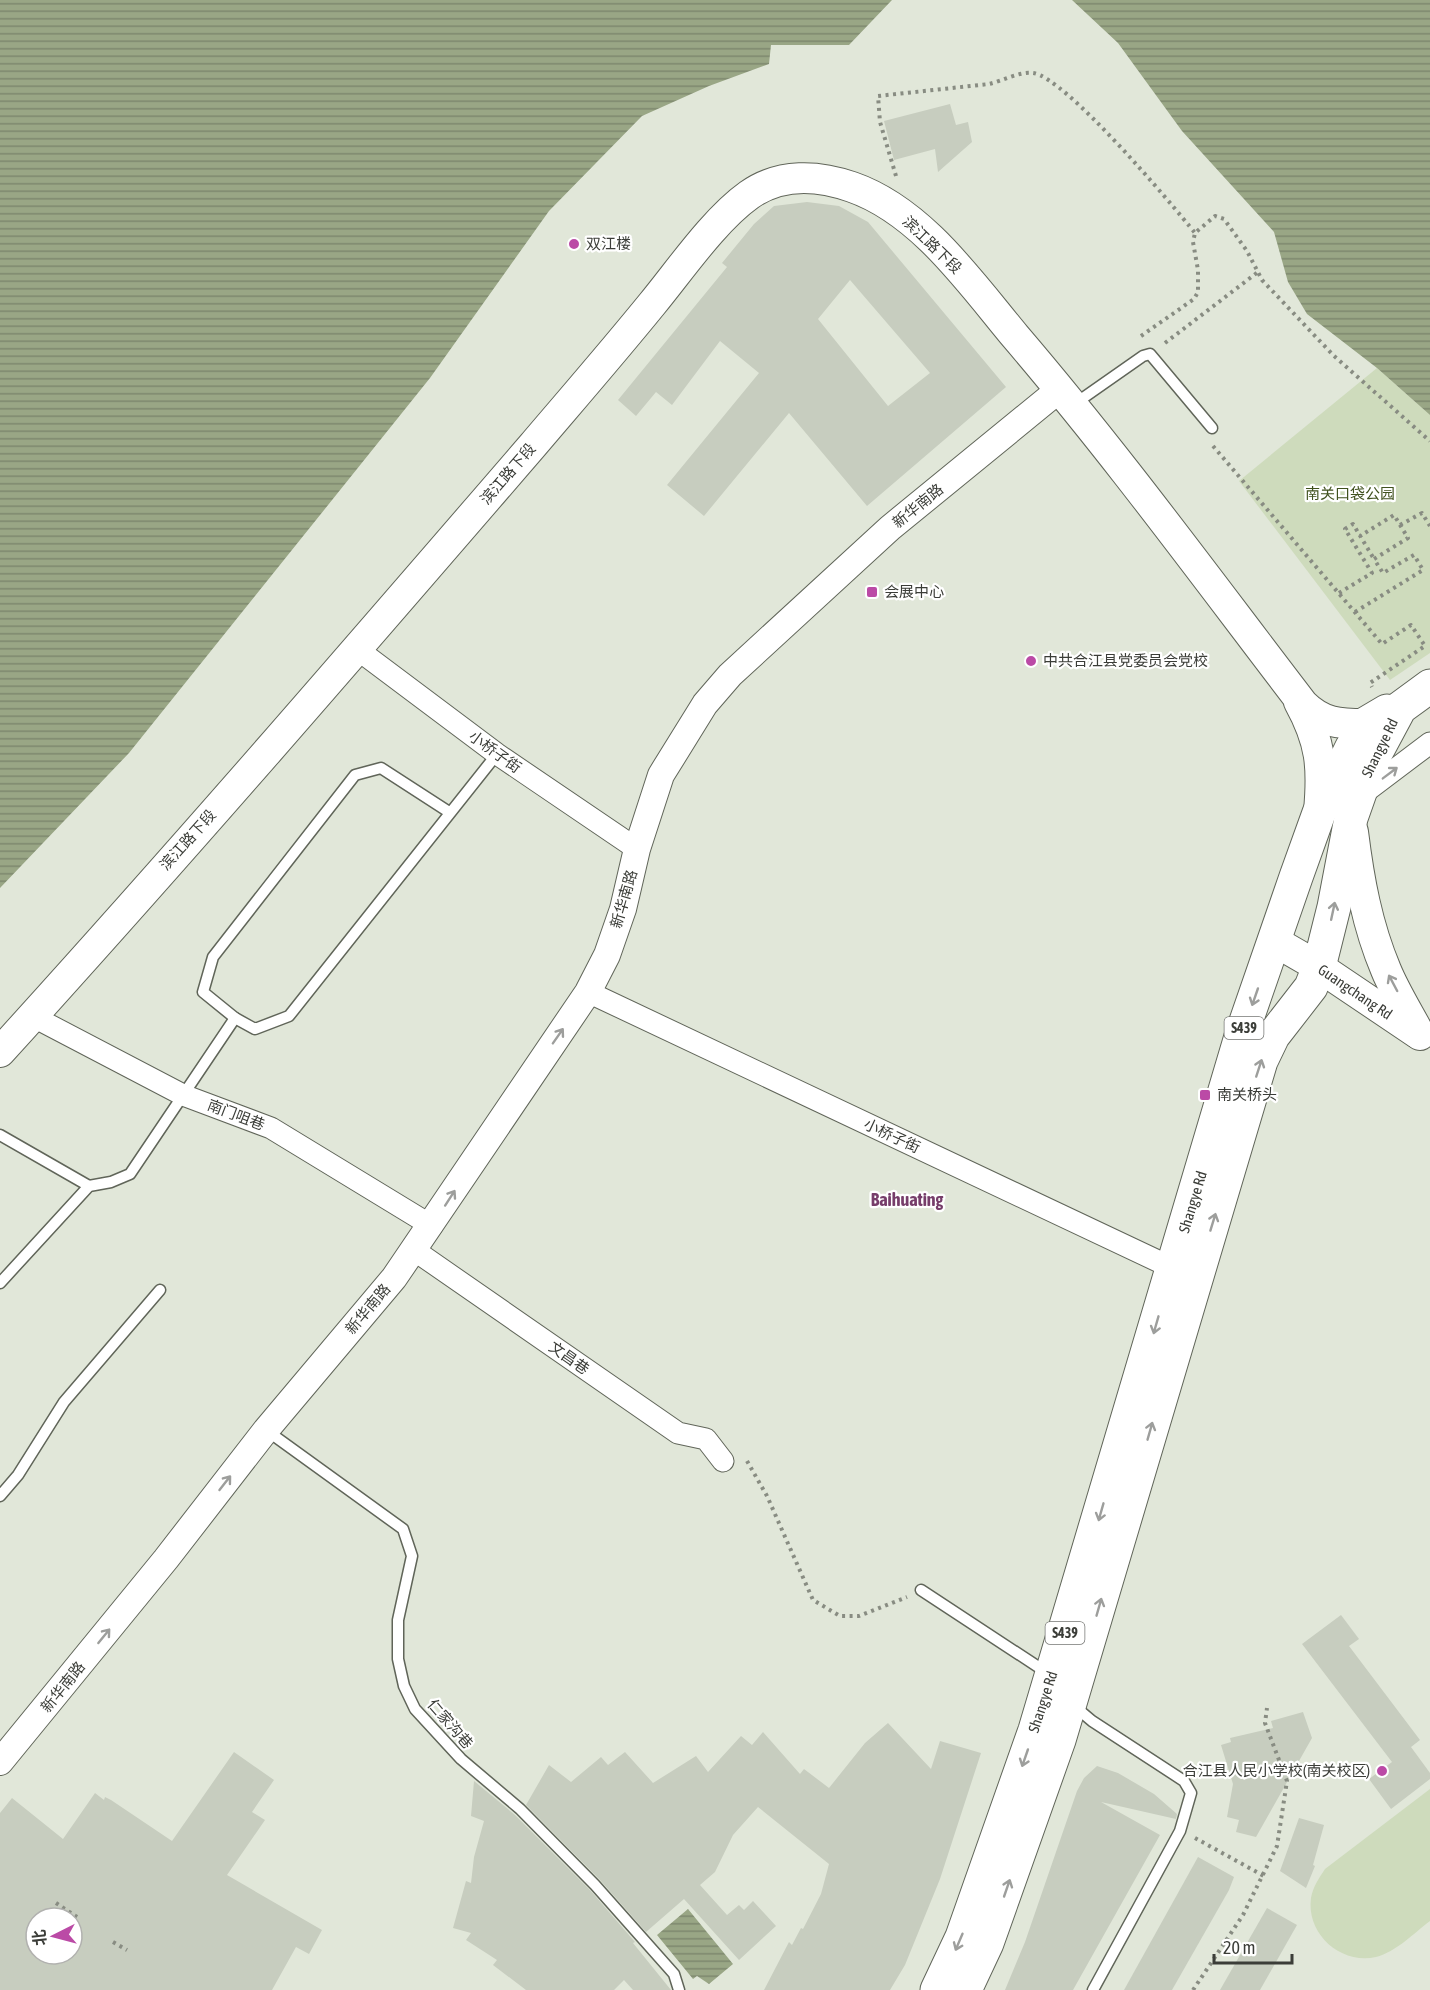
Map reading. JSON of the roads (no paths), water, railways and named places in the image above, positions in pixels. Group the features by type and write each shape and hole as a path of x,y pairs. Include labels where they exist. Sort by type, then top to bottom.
{"main road":[{"name":"滨江路下段","path":"0,1052 357,649 635,325 702,243 743,199 766,185 791,179 819,179 855,188 882,201 905,218 953,263 1067,397"},
{"path":"1067,397 1294,691 1320,718 1338,723 1384,714"},
{"name":"S439","path":"1384,714 1430,686"},
{"path":"1294,691 1307,716 1320,750 1323,774 1319,813"},
{"name":"Shangye Rd","path":"1184,1273 1261,1061 1274,1036 1311,987 1319,967 1354,808 1370,764 1384,714"},
{"name":"Shangye Rd","path":"965,1990 987,1943 1184,1273 1242,1033 1319,813 1384,714"},
{"path":"1354,808 1361,891 1368,918 1386,971 1425,1042"},
{"name":"Guangchang Rd","path":"1274,941 1319,967 1425,1042"},
{"name":"Shangye Rd","path":"937,1990 962,1937 1061,1689"}],"street":[{"name":"新华南路","path":"0,1762 166,1559 266,1430 394,1278 432,1226 588,992 607,955 623,909 637,849 658,785 674,751 705,704 730,675 890,528 1067,397"},
{"name":"小桥子街","path":"357,649 497,754 637,849"},
{"path":"1354,808 1427,745"},
{"name":"小桥子街","path":"588,992 1184,1273"},
{"name":"南门咀巷","path":"32,1016 183,1095 271,1128 432,1226"},
{"name":"文昌巷","path":"414,1250 678,1433 706,1439 733,1458"}],"lane":[{"path":"1067,397 1150,354 1209,433"},
{"path":"450,812 381,768 355,775 213,957 203,992 235,1018 255,1029 289,1016 497,754"},
{"path":"0,1283 89,1186 111,1182 130,1174 235,1018"},
{"path":"0,1136 89,1186"},
{"path":"0,1496 18,1475 64,1402 160,1290"},
{"name":"仁家沟巷","path":"266,1430 403,1529 412,1556 398,1620 398,1659 404,1686 416,1709 461,1759 520,1809 595,1885 674,1974 679,1990"},
{"path":"921,1590 1061,1689 1092,1721 1184,1781 1191,1793 1180,1832 1093,1990"}],"place":[{"name":"双江楼","path":"574,244"},
{"name":"会展中心","path":"872,592"},
{"name":"中共合江县党委员会党校","path":"1031,661"},
{"name":"南关桥头","path":"1205,1095"},
{"name":"合江县人民小学校(南关校区)","path":"1382,1771"}],"district":[{"name":"Baihuating","path":"907,1200"}],"park label":[{"name":"南关口袋公园","path":"1350,494"}]}
